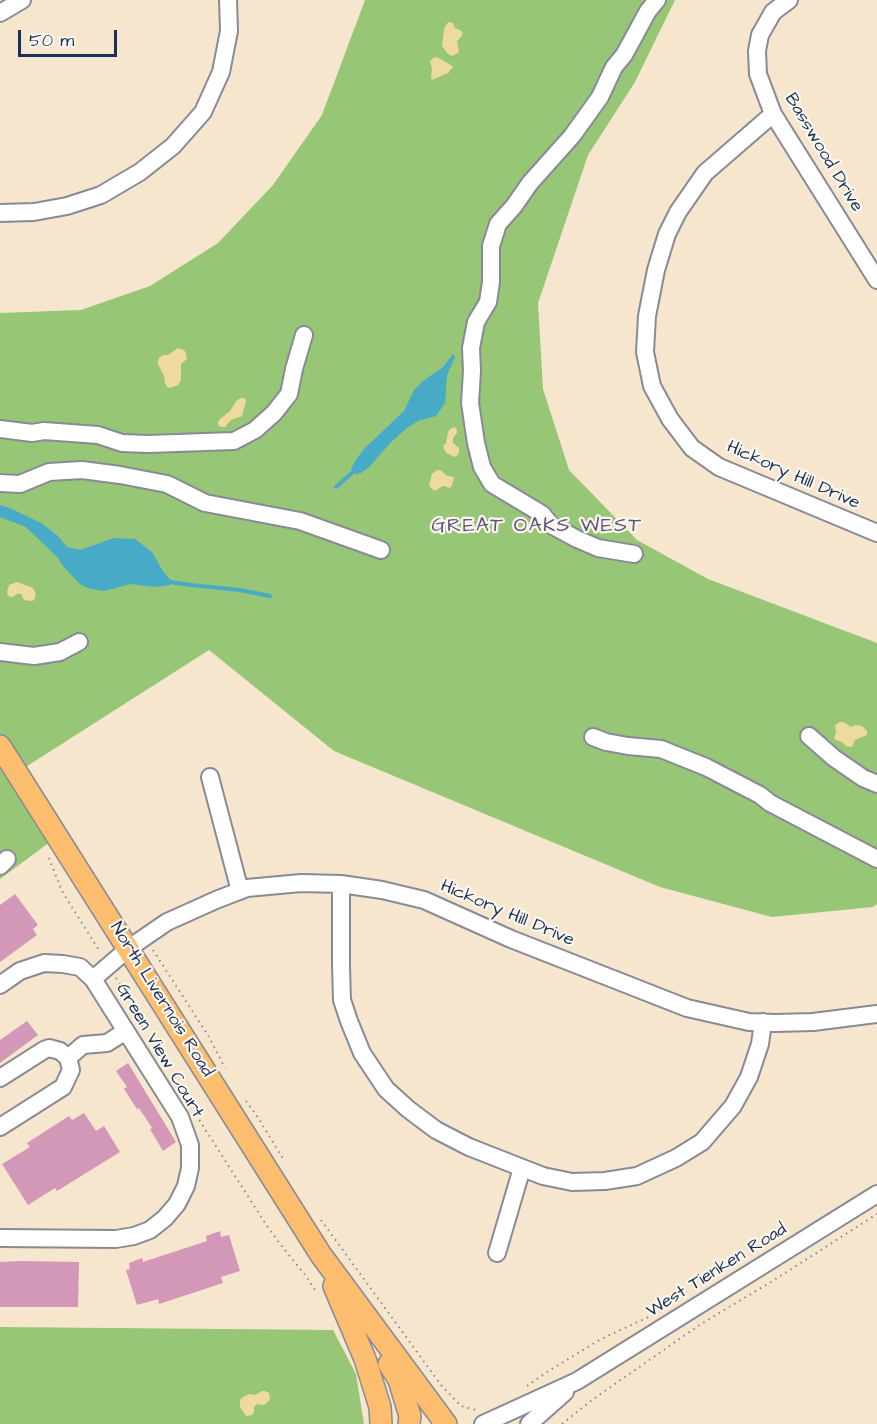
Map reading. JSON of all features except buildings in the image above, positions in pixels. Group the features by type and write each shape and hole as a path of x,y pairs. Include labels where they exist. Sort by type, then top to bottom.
{"main road":[{"name":"North Livernois Road","path":"0,746 137,943 321,1255 446,1424"},
{"name":"North Livernois Road","path":"321,1255 346,1314 364,1333 399,1380 410,1416 410,1424"},
{"path":"346,1314 365,1359 380,1407 381,1424"}],"street":[{"path":"0,13 22,0"},
{"path":"0,213 34,212 67,206 101,195 140,172 173,146 203,112 221,72 229,31 228,0"},
{"path":"634,554 598,548 577,540 551,525 543,514 492,484 482,467 476,443 470,403 471,348 476,322 488,302 491,246 498,224 595,105 614,67 624,55 648,11 657,0"},
{"name":"Basswood Drive","path":"789,0 773,12 760,35 757,51 758,74 773,114 877,280"},
{"name":"Hickory Hill Drive","path":"773,114 705,173 678,212 667,234 656,270 647,316 645,352 652,386 670,418 692,448 719,467 877,533"},
{"path":"0,429 32,433 44,431 98,435 122,443 234,441 255,430 274,413 289,394 304,335"},
{"path":"0,483 20,484 49,472 82,470 120,475 166,484 205,503 300,521 381,550"},
{"path":"0,652 34,656 60,652 79,642"},
{"path":"809,736 834,758 863,778 877,784"},
{"path":"593,737 628,746 661,749 706,767 877,859"},
{"path":"210,777 240,891"},
{"name":"Hickory Hill Drive","path":"137,943 167,922 247,888 301,883 341,884 382,890 424,900 511,939 687,1008 749,1022 813,1022 877,1014"},
{"path":"341,884 342,1000 362,1053 386,1089 436,1130 469,1147 543,1176 572,1182 605,1181 637,1176 685,1153 702,1142 733,1106 749,1077 760,1044 763,1022"},
{"name":"Green View Court","path":"93,979 137,943"},
{"name":"Green View Court","path":"0,985 20,971 44,963 80,967 93,979 180,1117 190,1145 190,1168 186,1186 177,1204 150,1230 116,1239 0,1238"},
{"path":"68,1058 83,1045 107,1043 126,1031"},
{"path":"0,1078 49,1048 60,1051 68,1058 71,1070 63,1087 0,1127"},
{"path":"497,1253 522,1168"},
{"name":"West Tienken Road","path":"529,1424 577,1381 877,1194"},
{"name":"West Tienken Road","path":"482,1416 577,1381"}],"path":[{"path":"49,857 62,891 126,994 146,1035"},
{"path":"137,943 203,1026 224,1067"},
{"path":"241,1095 259,1119 285,1163"},
{"path":"191,1108 267,1226 317,1292"},
{"path":"562,1424 592,1400 701,1324 877,1214"},
{"path":"320,1219 441,1385 461,1406 474,1410 482,1416"},
{"path":"525,1388 601,1339 664,1309"}],"green space":[{"path":"365,0 675,0 635,82 588,155 538,303 543,389 569,470 637,540 708,579 877,643 877,904 873,907 772,917 660,887 334,751 209,650 10,777 50,842 0,879 0,313 81,310 150,286 218,243 273,185 322,115"},
{"path":"0,1327 333,1330 356,1374 364,1424 0,1424"}],"sand":[{"path":"449,22 463,33 457,41 459,51 452,56 442,46 444,29"},
{"path":"437,57 453,67 448,73 432,80 430,61"},
{"path":"178,348 184,350 187,359 181,364 181,380 178,385 170,388 165,383 158,360"},
{"path":"241,398 246,401 242,416 231,420 225,427 218,425 220,419"},
{"path":"455,427 457,433 453,438 453,443 459,448 459,452 455,457 446,453 443,446 446,443 448,432"},
{"path":"437,470 454,477 452,486 449,488 444,486 435,491 432,489 429,485 432,474"},
{"path":"17,582 33,588 36,594 34,600 24,600 21,594 8,596 9,585"},
{"path":"840,722 851,727 862,726 867,731 867,735 855,740 852,747 846,746 834,738 835,725"},
{"path":"262,1391 269,1393 270,1399 264,1405 257,1404 252,1415 246,1416 240,1407 240,1400 247,1395 255,1395"}],"water":[{"path":"453,354 455,357 447,375 445,403 436,416 418,421 407,428 369,467 356,474 351,469 365,448 404,411 414,390 443,367"},
{"path":"0,505 41,523 58,536 67,547 80,550 114,538 135,539 152,552 170,579 170,585 154,587 130,584 104,591 81,585 58,558 26,527 0,517"}],"waterway":[{"path":"336,487 353,472"},
{"path":"170,582 270,596"}],"district":[{"name":"GREAT OAKS WEST","path":"537,527"}]}
